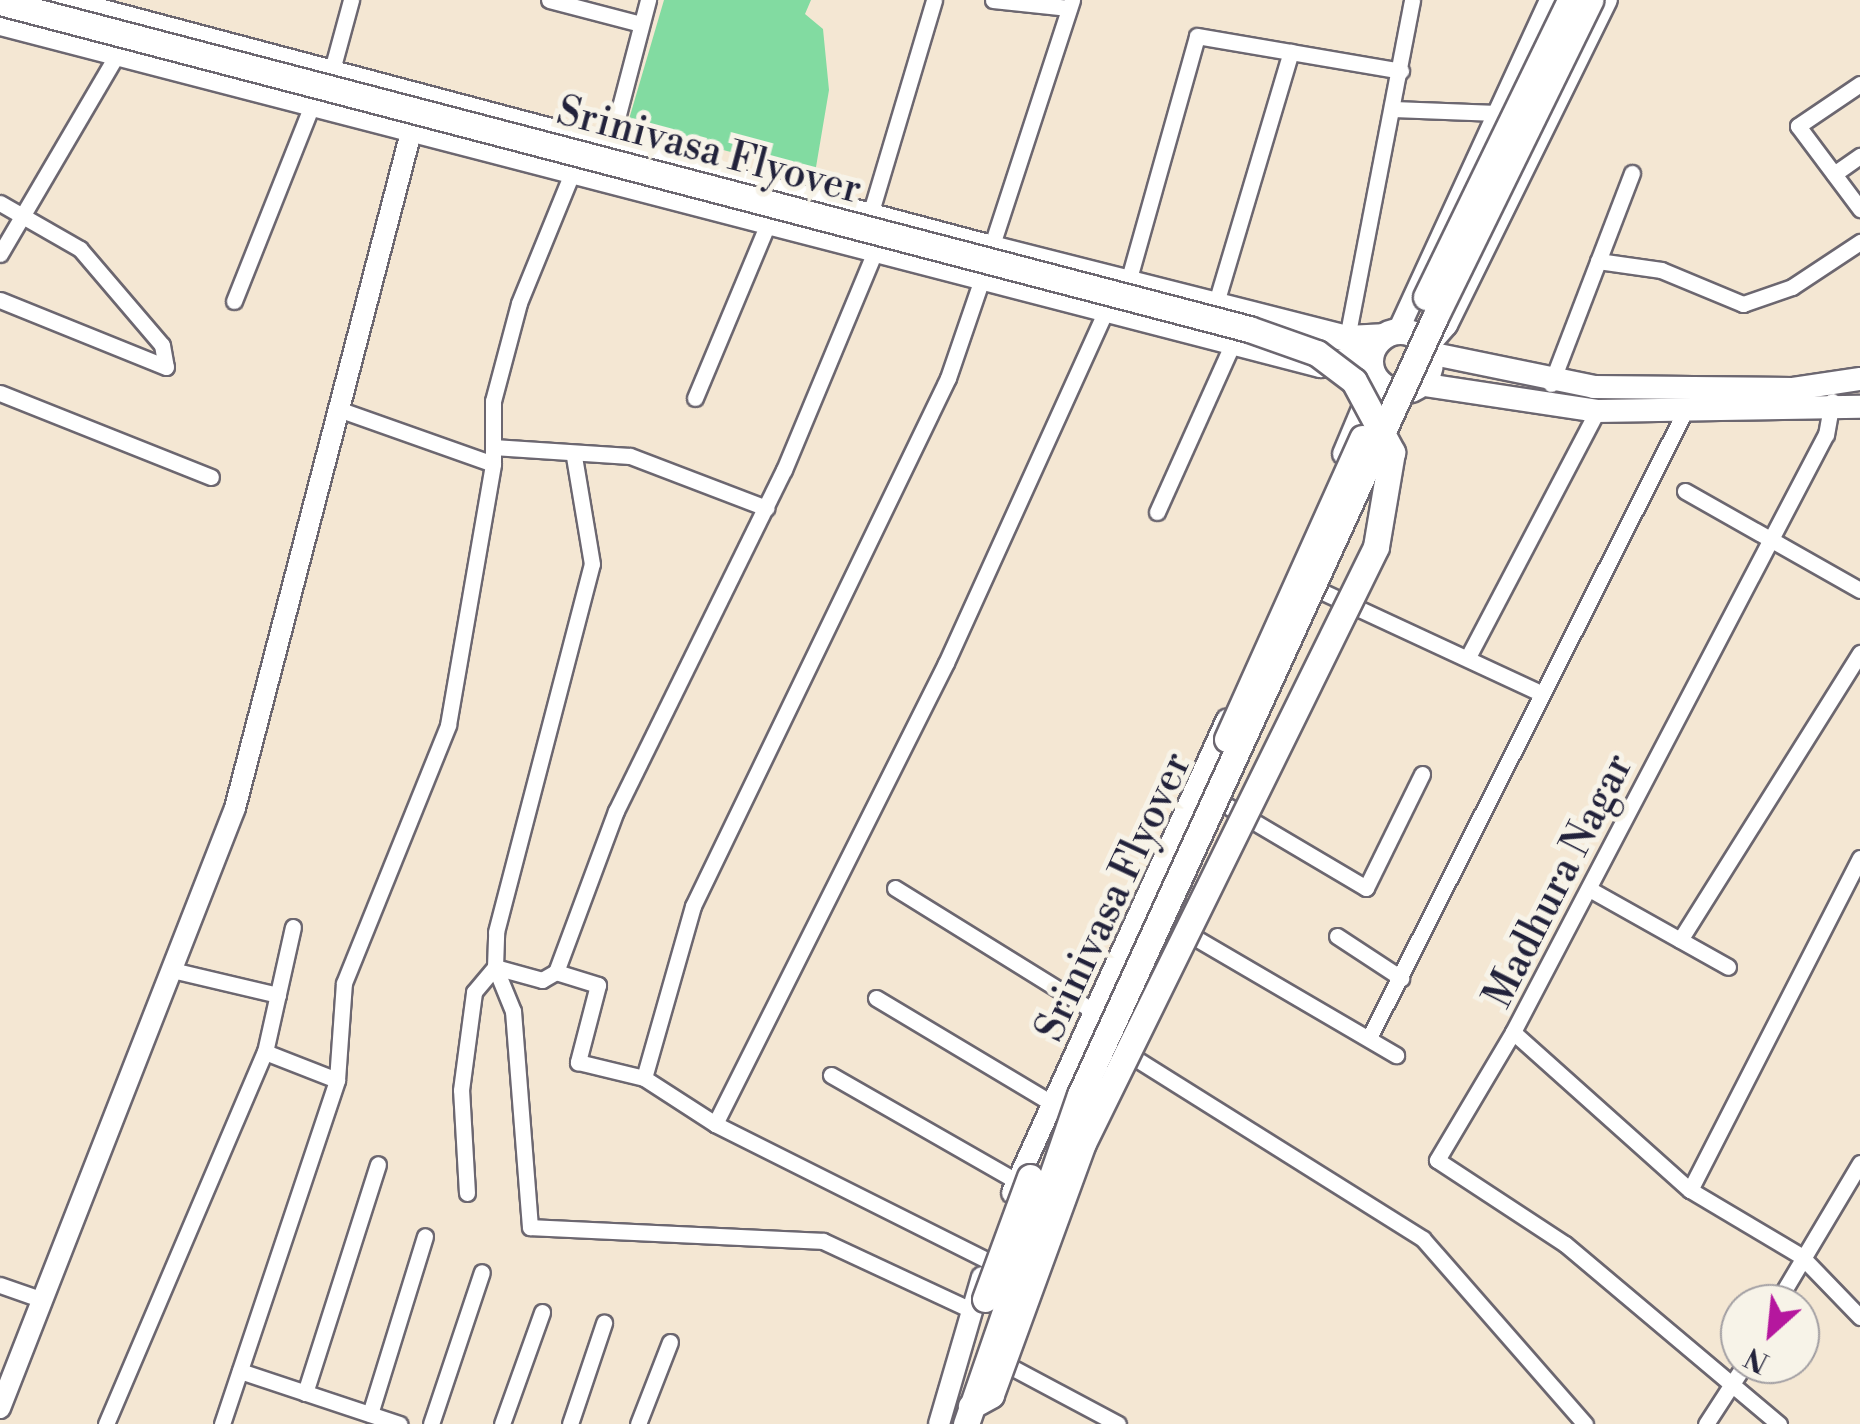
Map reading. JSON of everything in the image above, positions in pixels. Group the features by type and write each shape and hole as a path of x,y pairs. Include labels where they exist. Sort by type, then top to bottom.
{"main road":[{"path":"57,0 94,5 992,248 1347,338 1381,351 1413,387 1597,411 1834,411 1860,407"},
{"name":"Srinivasa Flyover","path":"951,1424 1010,1225 1090,1036 1570,0"},
{"name":"Srinivasa Flyover","path":"971,1418 1080,1095 1416,356 1590,0"},
{"name":"Srinivasa Flyover","path":"0,2 1250,329 1317,353 1354,381 1392,452 1376,547 1082,1143 991,1395 971,1418"},
{"path":"0,22 411,133 1108,306 1320,364 1381,351 1428,351 1551,384 1828,384 1860,379"},
{"path":"1413,387 1428,351"}],"street":[{"path":"332,70 351,0"},
{"path":"549,0 641,24"},
{"path":"610,145 648,0"},
{"path":"870,215 934,0"},
{"path":"992,0 1070,4 992,248"},
{"path":"1347,338 1412,0"},
{"path":"939,1424 971,1310 1016,1181 1381,351 1550,0"},
{"path":"1428,351 1447,325 1608,0"},
{"path":"1128,282 1197,36 1401,70"},
{"path":"1216,303 1291,52"},
{"path":"0,254 27,215 118,53"},
{"path":"1860,84 1798,126 1860,209"},
{"path":"0,1408 235,808 421,94"},
{"path":"234,301 312,106"},
{"path":"1394,109 1496,112"},
{"path":"1834,174 1860,156"},
{"path":"222,1424 337,1080 344,983 448,725 493,455 493,401 520,303 572,173"},
{"path":"1551,384 1632,173"},
{"path":"0,204 27,215 80,249 162,345 166,367 0,300"},
{"path":"695,398 769,220"},
{"path":"1598,261 1660,270 1743,304 1792,288 1860,242"},
{"path":"495,967 542,980 556,972 616,811 766,508 876,249"},
{"path":"644,1078 693,906 948,378 983,276"},
{"path":"715,1124 946,663 1108,306"},
{"path":"1157,512 1234,342"},
{"path":"1828,384 1834,411"},
{"path":"971,1418 1113,1045 1324,592 1413,387"},
{"path":"0,393 211,477"},
{"path":"338,409 493,455 574,456 673,466 766,508"},
{"path":"1469,655 1597,411"},
{"name":"Madhura Nagar","path":"1834,411 1774,536 1513,1032 1690,1190 1801,1256 1860,1317"},
{"path":"1368,1038 1527,734 1536,691 1684,413"},
{"path":"574,456 592,564 496,932 495,967 514,1011 530,1227 823,1241 971,1310"},
{"path":"1684,490 1774,536 1860,590"},
{"path":"1324,592 1469,655 1536,691"},
{"path":"1680,940 1860,653"},
{"path":"1224,804 1366,888 1422,774"},
{"path":"1690,1190 1860,858"},
{"path":"896,888 1093,1011"},
{"path":"1591,890 1728,968"},
{"path":"1170,923 1396,1055"},
{"path":"106,1424 265,1052 293,927"},
{"path":"1337,936 1401,978"},
{"path":"467,1193 464,1049 474,992 495,967"},
{"path":"172,970 278,994"},
{"path":"556,972 598,985 578,1062 644,1078 715,1124 987,1260"},
{"path":"876,998 1050,1102"},
{"path":"1513,1032 1437,1160 1565,1244 1673,1344 1734,1386 1779,1424"},
{"path":"1113,1045 1423,1240 1585,1424"},
{"path":"265,1052 337,1080"},
{"path":"831,1075 1016,1181"},
{"path":"305,1393 378,1164"},
{"path":"1786,1284 1858,1171"},
{"path":"370,1414 426,1236"},
{"path":"431,1424 482,1272"},
{"path":"0,1285 43,1300"},
{"path":"502,1424 542,1312"},
{"path":"570,1424 604,1322"},
{"path":"638,1424 670,1342"},
{"path":"992,1357 1118,1424"},
{"path":"240,1371 399,1424"},
{"path":"1706,1424 1734,1386"}],"green space":[{"path":"664,0 811,0 805,14 823,29 829,90 815,173 627,126"}]}
